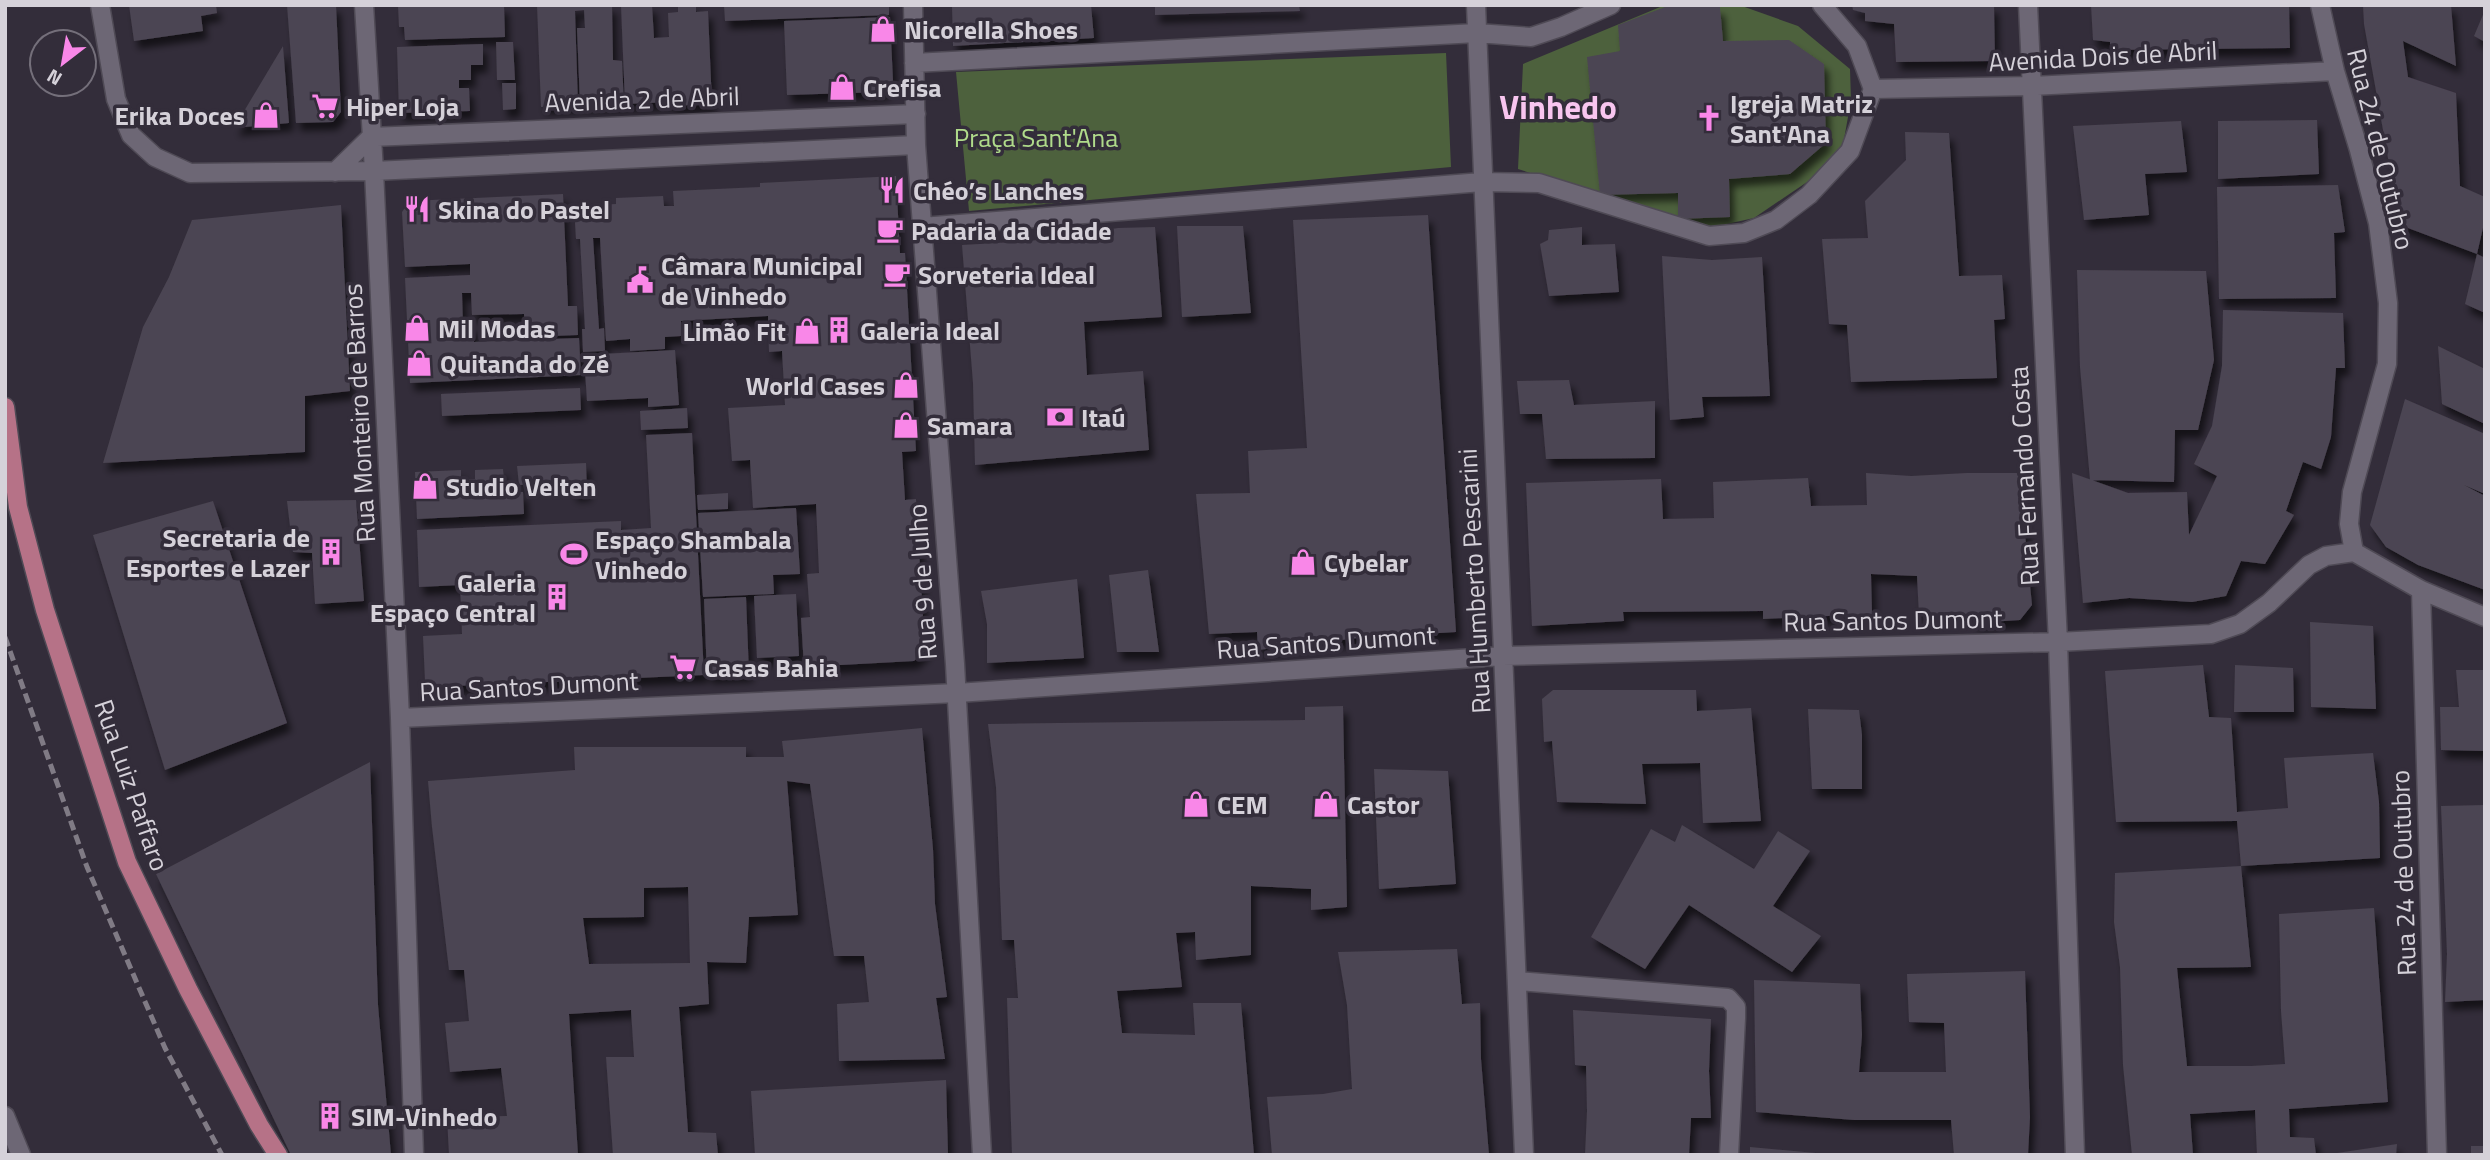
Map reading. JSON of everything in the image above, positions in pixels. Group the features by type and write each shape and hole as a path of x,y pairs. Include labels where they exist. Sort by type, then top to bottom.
{"main road":[{"name":"Rua Luiz Paffaro","path":"5,407 18,507 45,610 127,862 188,989 278,1155"}],"street":[{"path":"100,5 116,99 131,135 155,157 190,173 374,171 916,145"},
{"name":"Rua Monteiro de Barros","path":"364,5 400,718 414,1155"},
{"name":"Rua 9 de Julho","path":"913,5 916,145 957,693 982,1155"},
{"name":"Rua Humberto Pescarini","path":"1476,5 1524,1155"},
{"path":"914,63 1477,33 1531,37 1611,5"},
{"path":"922,227 1482,182 1539,183 1709,236 1744,233 1776,220 1798,204 1842,160 1850,151 1873,89 1857,46 1822,5"},
{"name":"Rua Fernando Costa","path":"2028,5 2058,642 2075,1155"},
{"name":"Rua 24 de Outubro","path":"2320,5 2335,71 2378,223 2388,303 2387,364 2350,500 2349,524 2354,552"},
{"name":"Avenida Dois de Abril","path":"1873,89 2031,86 2335,71"},
{"name":"Avenida 2 de Abril","path":"371,137 916,114"},
{"path":"335,172 371,137"},
{"path":"2354,552 2421,590 2485,617"},
{"name":"Rua Santos Dumont","path":"400,718 957,693 1503,656 2058,642 2211,634 2240,624 2269,603 2309,565 2326,556 2354,552"},
{"name":"Rua 24 de Outubro","path":"2421,590 2437,1155"},
{"path":"1518,981 1728,998 1736,1007 1730,1155"},
{"path":"5,1116 21,1155"}],"green space":[{"name":"Igreja Matriz Sant'Ana","path":"1665,5 1739,5 1798,26 1850,69 1851,100 1843,145 1813,178 1754,218 1704,229 1518,169 1523,64"},
{"name":"Praça Sant'Ana","path":"1446,53 1451,167 969,211 956,72"}],"building":[{"path":"129,5 216,5 217,13 201,16 203,31 134,41"},
{"path":"287,5 336,5 341,112 333,122 296,123"},
{"path":"398,5 504,5 505,37 405,40 404,27 399,27"},
{"path":"537,5 612,5 613,60 622,61 624,104 580,105 577,28 585,28 584,10 575,11 578,105 541,107"},
{"path":"621,5 652,5 654,38 669,37 668,13 678,12 678,5 696,5 696,12 708,11 712,104 625,104"},
{"path":"724,5 889,5 889,15 725,21"},
{"path":"952,5 1091,5 1094,38 953,46"},
{"path":"1155,5 1299,5 1300,11 1155,15"},
{"path":"1852,5 1994,5 1995,61 1896,62 1894,24 1865,21 1865,13 1853,10"},
{"path":"2091,5 2289,5 2290,48 2110,50 2110,42 2093,40"},
{"path":"2363,5 2451,5 2456,66 2403,41 2408,77 2456,93 2460,186 2485,197 2485,219 2477,254 2400,225 2364,24"},
{"name":"Igreja Matriz Sant'Ana","path":"1665,7 1720,7 1723,41 1789,40 1824,64 1826,143 1790,174 1729,179 1730,217 1678,219 1678,193 1600,195 1587,57 1620,51 1618,25"},
{"path":"2485,10 2485,42 2474,36"},
{"path":"890,17 893,81 883,92 787,95 784,21"},
{"path":"496,42 513,42 515,80 497,80"},
{"path":"483,44 483,65 471,65 471,80 459,80 459,88 469,88 470,111 399,113 397,47"},
{"path":"283,46 289,123 234,128"},
{"path":"502,83 516,83 516,109 503,110"},
{"path":"2317,120 2319,174 2218,179 2218,121"},
{"path":"2181,121 2187,172 2145,174 2149,215 2084,220 2073,126"},
{"path":"1905,132 1949,133 1959,276 2002,275 2005,319 1994,320 1997,378 1851,382 1847,325 1829,324 1822,239 1868,238 1865,201 1906,160"},
{"path":"896,176 900,253 905,253 916,451 902,452 905,500 916,499 925,651 914,661 804,667 801,618 810,617 807,574 819,573 816,504 753,508 750,460 732,461 728,408 785,405 782,351 769,352 768,316 681,321 681,336 665,337 665,349 630,351 630,339 606,341 600,238 593,238 599,329 604,328 605,351 583,352 582,329 585,329 580,239 576,239 574,206 616,204 616,198 663,196 664,206 674,206 673,191 760,187 760,183"},
{"path":"2338,185 2345,232 2334,233 2336,298 2219,299 2217,187"},
{"path":"563,194 568,306 577,306 578,335 525,337 524,314 472,315 471,293 462,293 463,326 473,325 474,342 579,338 581,375 410,383 405,278 470,275 470,264 405,267 402,212 410,201"},
{"path":"341,205 350,391 305,396 305,452 103,463 143,327 169,277 192,220"},
{"path":"1428,215 1456,632 1358,638 1258,650 1257,632 1209,634 1196,494 1250,493 1248,451 1307,448 1293,220"},
{"path":"1177,226 1243,226 1251,313 1182,317"},
{"path":"1155,227 1162,317 1084,322 1087,375 1143,371 1149,450 975,465 973,383 962,245 1030,241 1118,228"},
{"path":"1582,227 1582,245 1615,244 1619,292 1549,296 1540,244 1548,240 1549,230"},
{"path":"2477,254 2485,258 2485,313 2465,304"},
{"path":"1662,256 1712,260 1762,257 1770,396 1702,397 1704,417 1670,420"},
{"path":"2077,270 2206,271 2214,360 2198,430 2175,430 2174,482 2090,480 2080,367"},
{"path":"2223,310 2343,313 2345,368 2336,368 2331,437 2321,469 2303,462 2286,511 2294,515 2265,564 2241,561 2226,596 2192,602 2129,598 2083,603 2072,473 2128,493 2187,492 2189,535 2217,476 2194,464 2212,426 2222,366"},
{"path":"2438,346 2485,369 2485,424 2442,404"},
{"path":"675,350 679,405 648,407 648,398 587,401 584,355"},
{"path":"1569,380 1574,405 1655,401 1655,458 1546,459 1542,414 1520,414 1517,381"},
{"path":"580,388 581,410 442,416 441,394"},
{"path":"2405,399 2485,434 2485,494 2464,485 2485,496 2485,590 2418,565 2386,547 2370,525"},
{"path":"687,408 688,428 641,430 640,411"},
{"name":"Galeria Espaço Central","path":"692,433 704,675 432,687 425,681 423,636 462,634 460,585 419,587 417,530 621,521 621,530 651,528 646,435"},
{"path":"586,463 587,493 572,494 572,483 519,485 517,466"},
{"path":"503,469 505,492 523,492 524,514 417,519 415,472 461,470 461,480 475,479 475,470"},
{"path":"1866,473 1911,476 2019,473 2032,605 2020,620 1974,623 1974,614 1919,616 1917,576 1871,574 1872,614 1763,619 1763,611 1623,612 1624,621 1532,626 1526,483 1661,479 1663,519 1714,518 1713,482 1808,478 1811,506 1867,505"},
{"path":"728,493 728,509 698,510 697,495"},
{"name":"Secretaria de Esportes e Lazer","path":"356,500 364,601 315,604 312,553 293,552 287,501"},
{"path":"213,501 287,723 165,770 93,535"},
{"path":"796,508 800,574 773,575 774,594 703,597 698,513"},
{"path":"1148,570 1159,652 1117,652 1109,575"},
{"path":"1077,579 1084,658 987,663 987,624 981,591"},
{"path":"796,594 799,656 757,658 754,596"},
{"path":"746,597 749,674 707,676 704,599"},
{"path":"2310,622 2373,626 2376,709 2311,707"},
{"path":"2203,665 2209,717 2231,718 2237,812 2288,808 2284,758 2373,753 2379,802 2380,858 2241,866 2237,821 2116,822 2105,671"},
{"path":"2235,665 2293,668 2294,712 2234,712"},
{"path":"2456,670 2485,670 2485,751 2441,750 2440,707 2459,707"},
{"path":"1553,690 1696,690 1697,711 1751,708 1761,821 1703,823 1700,763 1642,764 1646,804 1557,802 1552,741 1544,742 1542,699"},
{"path":"1343,706 1347,907 1311,910 1311,889 1251,886 1251,955 1196,960 1195,932 1176,933 1182,987 1117,991 1122,1033 1195,1035 1193,1003 1241,1003 1254,1155 1012,1155 1007,998 1018,998 1014,940 1002,940 996,787 988,724 1305,720 1305,707"},
{"path":"1808,709 1859,710 1862,789 1812,789"},
{"path":"922,728 935,904 947,997 936,998 945,1059 839,1061 837,1004 869,1002 864,956 834,956 810,784 787,781 798,915 749,917 746,963 707,962 709,1004 679,1007 688,1132 716,1133 718,1155 613,1155 606,1057 634,1057 631,1010 569,1014 578,1155 449,1155 447,1117 507,1116 501,1068 450,1072 445,1023 469,1021 464,970 449,970 428,781 575,770 574,747 746,747 746,757 784,757 782,741","holes":["688,887 690,963 589,964 583,918 644,917 644,888"]},
{"path":"370,762 378,1005 391,1155 291,1155 156,874"},
{"path":"1374,769 1448,771 1456,884 1379,889"},
{"path":"2485,805 2485,1000 2445,1002 2447,954 2441,806"},
{"path":"1682,825 1754,869 1778,831 1810,851 1773,906 1821,936 1792,972 1689,905 1645,969 1591,937 1651,829 1675,842"},
{"path":"2241,866 2251,967 2177,968 2187,1066 2285,1064 2279,914 2374,908 2388,1102 2289,1109 2290,1137 2314,1138 2316,1155 2257,1155 2255,1110 2190,1114 2193,1155 2132,1155 2123,1065 2120,967 2114,922 2115,873"},
{"path":"1457,949 1462,1004 1480,1003 1481,1059 1489,1155 1272,1155 1267,1097 1323,1094 1352,1089 1347,1005 1338,952"},
{"path":"2025,971 2030,1117 2028,1155 1954,1155 1951,1120 1854,1120 1756,1112 1754,980 1860,984 1862,1035 1859,1072 1946,1072 1944,1023 1909,1022 1907,974"},
{"path":"1573,1010 1711,1019 1711,1118 1691,1118 1689,1155 1585,1155 1586,1066 1575,1065"},
{"path":"946,1080 948,1155 755,1155 751,1091"},
{"path":"2397,1144 2396,1155 2337,1155 2337,1153"},
{"path":"2471,1146 2485,1146 2485,1155 2471,1155"},
{"path":"1750,1147 1816,1153 1816,1155 1750,1155"}],"railway":[{"path":"5,637 87,867 165,1048 222,1155"}],"place":[{"name":"Nicorella Shoes","path":"883,29"},
{"name":"Crefisa","path":"842,87"},
{"name":"Hiper Loja","path":"325,106"},
{"name":"Erika Doces","path":"266,115"},
{"name":"Igreja Matriz Sant'Ana","path":"1709,118"},
{"name":"Chéo’s Lanches","path":"892,190"},
{"name":"Skina do Pastel","path":"417,209"},
{"name":"Padaria da Cidade","path":"890,230"},
{"name":"Sorveteria Ideal","path":"897,274"},
{"name":"Câmara Municipal de Vinhedo","path":"640,280"},
{"name":"Mil Modas","path":"417,328"},
{"name":"Galeria Ideal","path":"839,330"},
{"name":"Limão Fit","path":"807,331"},
{"name":"Quitanda do Zé","path":"419,363"},
{"name":"World Cases","path":"906,385"},
{"name":"Itaú","path":"1060,417"},
{"name":"Samara","path":"906,425"},
{"name":"Studio Velten","path":"425,486"},
{"name":"Secretaria de Esportes e Lazer","path":"331,552"},
{"name":"Espaço Shambala Vinhedo","path":"574,554"},
{"name":"Cybelar","path":"1303,562"},
{"name":"Galeria Espaço Central","path":"557,597"},
{"name":"Casas Bahia","path":"683,667"},
{"name":"CEM","path":"1196,804"},
{"name":"Castor","path":"1326,804"},
{"name":"SIM-Vinhedo","path":"330,1116"}],"district":[{"name":"Vinhedo","path":"1558,107"}]}
